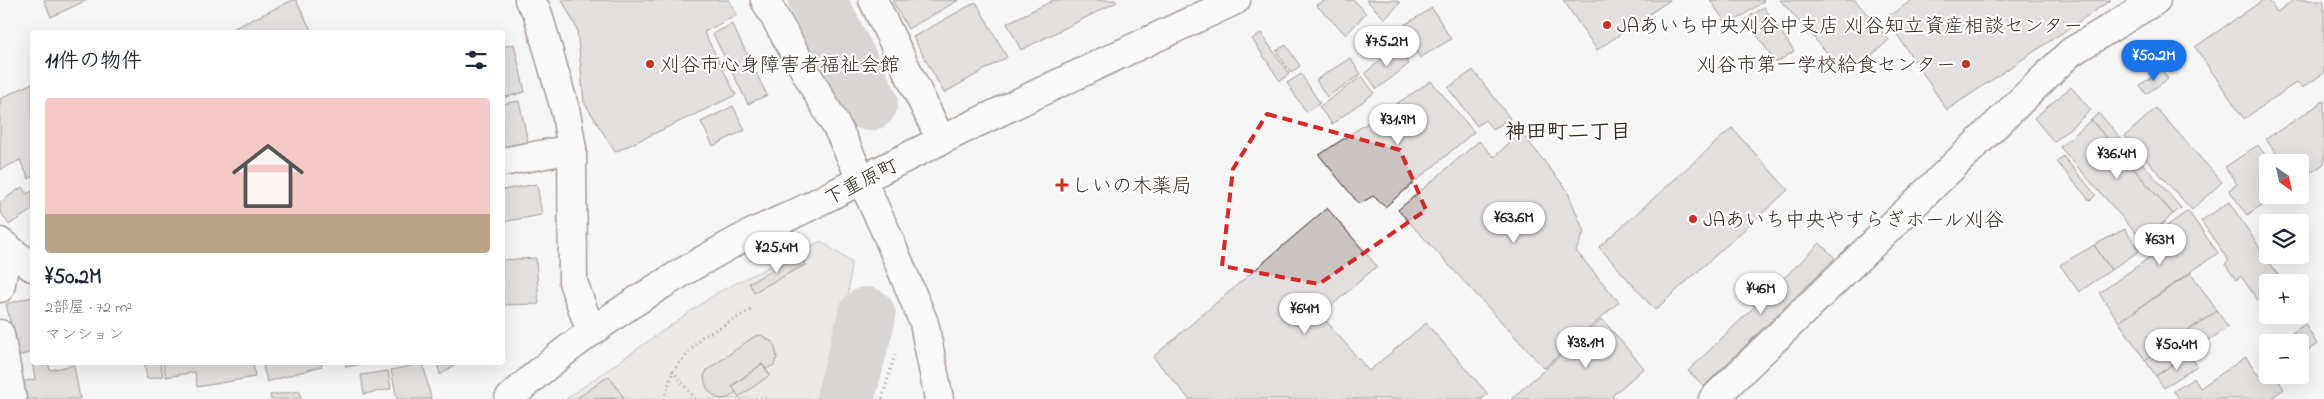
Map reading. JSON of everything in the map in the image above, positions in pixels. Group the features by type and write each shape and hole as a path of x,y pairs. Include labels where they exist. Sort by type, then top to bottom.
{"street":[{"path":"529,0 536,11 564,104 572,149 573,282 591,332"},
{"path":"765,0 838,132 862,180 924,323 939,399"},
{"path":"873,0 941,140"},
{"name":"下重原町","path":"509,399 591,332 660,286 737,241 941,140 1236,0"},
{"path":"1713,399 2071,52 2156,0"},
{"path":"505,161 572,149"},
{"path":"4,245 30,265"},
{"path":"0,288 4,245"},
{"path":"0,334 12,399"}],"path":[{"path":"664,399 673,371 702,337 751,310"},
{"path":"882,399 896,351"},
{"path":"673,371 695,399"},
{"path":"755,399 768,399"}],"highlighted area":[{"path":"1267,114 1400,150 1426,210 1319,284 1222,266 1233,169"}],"shaded area":[{"path":"821,241 851,262 845,338 828,399 566,399 718,292"}],"building":[{"path":"44,0 87,0 51,17"},
{"path":"296,0 311,30 230,30"},
{"name":"刈谷市心身障害者福祉会館","path":"562,0 729,0 737,15 704,32 736,95 615,152 584,102 577,29"},
{"path":"892,0 959,0 908,29"},
{"path":"1054,0 1115,0 1117,2 1021,50 1007,23"},
{"path":"1326,0 1354,0 1366,13 1346,35 1316,5"},
{"path":"1366,0 1396,0 1400,3 1385,19"},
{"name":"JAあいち中央刈谷中支店 刈谷知立資産相談センター","path":"1563,0 1670,0 1597,50"},
{"path":"1710,0 1763,0 1764,1 1728,26"},
{"path":"1780,0 1855,0 1889,40 1848,76"},
{"name":"刈谷市第一学校給食センター","path":"1912,0 2111,0 1947,110 1886,18"},
{"path":"2263,0 2269,0 2277,12 2294,0 2324,0 2324,73 2302,88 2297,82 2244,119 2195,47"},
{"path":"976,2 1007,57 944,93 913,37"},
{"path":"1764,7 1794,51 1776,63 1746,19"},
{"path":"1432,8 1451,39 1420,58 1401,27"},
{"path":"732,24 767,95 748,104 713,34"},
{"path":"1261,33 1289,74 1280,81 1252,39"},
{"path":"514,44 525,92 505,97 505,46"},
{"path":"1286,45 1300,66 1291,73 1276,51"},
{"path":"1397,47 1409,64 1377,89 1365,73"},
{"path":"1350,58 1361,74 1327,97 1316,80"},
{"path":"1473,70 1510,118 1493,130 1485,120 1477,126 1448,88"},
{"path":"2162,70 2168,79 2146,94 2140,85"},
{"path":"1301,74 1320,103 1306,112 1287,83"},
{"path":"1362,76 1374,93 1332,124 1319,107"},
{"path":"1431,81 1474,132 1385,207 1373,196 1359,204 1319,155"},
{"path":"30,84 29,179 20,160 0,170 0,99"},
{"path":"2071,87 2091,110 2054,142 2034,118"},
{"path":"519,101 528,142 505,147 505,103"},
{"path":"2324,101 2324,164 2312,172 2309,167 2309,154 2276,154 2266,139"},
{"path":"733,106 745,130 713,146 701,122"},
{"path":"2156,108 2222,182 2192,210 2125,136"},
{"path":"2099,113 2181,208 2173,214 2091,120"},
{"path":"2091,120 2173,214 2143,241 2060,147"},
{"name":"JAあいち中央やすらぎホール刈谷","path":"1732,128 1788,190 1655,310 1599,247"},
{"path":"1521,132 1567,190 1584,232 1576,251 1619,302 1544,368 1398,210 1479,141 1494,157"},
{"path":"2258,145 2264,154 2259,154 2259,204 2264,204 2247,215 2229,190 2237,184 2225,167"},
{"path":"2063,156 2096,195 2090,201 2057,162"},
{"path":"537,184 542,215 505,221 505,189"},
{"path":"22,187 27,194 30,192 30,211 9,225 0,211 0,202"},
{"path":"2229,202 2259,246 2259,264 2271,264 2278,274 2259,274 2259,299 2257,300 2241,276 2236,280 2225,264 2229,261 2201,221"},
{"path":"1327,208 1377,266 1321,315 1369,371 1426,323 1488,394 1482,399 1189,399 1153,357"},
{"path":"2188,211 2218,253 2119,322 2099,293 2153,255 2144,242"},
{"path":"2125,229 2139,251 2111,270 2094,245"},
{"path":"1820,243 1835,258 1704,386 1688,371"},
{"path":"2094,245 2111,270 2079,292 2060,265"},
{"path":"800,255 805,265 754,292 749,283"},
{"path":"536,258 539,304 505,305 505,260"},
{"path":"2191,273 2217,311 2145,360 2119,322"},
{"path":"30,298 30,353 18,356 6,304"},
{"path":"2217,311 2228,327 2156,376 2145,360"},
{"path":"1602,319 1644,368 1612,396 1615,399 1511,399"},
{"path":"2305,324 2317,344 2309,349 2309,334 2290,334"},
{"path":"761,335 774,343 777,357 774,365 766,369 762,364 732,386 736,392 728,398 720,399 714,396 708,390 705,382 704,376 707,370 755,336"},
{"path":"2189,353 2197,366 2164,388 2156,376"},
{"path":"2246,357 2259,376 2259,384 2281,384 2284,389 2269,399 2179,399 2174,391 2194,378 2200,388"},
{"path":"762,364 770,375 739,397 732,386"},
{"path":"33,365 49,365 50,370 74,365 80,399 24,399 21,382 35,379"},
{"path":"145,365 161,365 163,376 147,379"},
{"path":"164,365 253,365 255,377 197,387 195,372 166,377"},
{"path":"263,365 322,365 322,366 267,382"},
{"path":"423,365 431,399 397,399 391,370"},
{"path":"438,365 455,365 440,375"},
{"path":"388,371 391,389 364,394 361,375"},
{"path":"609,376 624,398 576,399"},
{"path":"300,391 301,399 270,399 270,395"}],"waterway":[{"path":"817,0 869,102"},
{"path":"845,399 867,316"}],"place":[{"name":"JAあいち中央刈谷中支店 刈谷知立資産相談センター","path":"1607,25"},
{"name":"刈谷市心身障害者福祉会館","path":"650,64"},
{"name":"刈谷市第一学校給食センター","path":"1966,64"},
{"name":"しいの木薬局","path":"1062,185"},
{"name":"JAあいち中央やすらぎホール刈谷","path":"1693,219"}],"district":[{"name":"神田町二丁目","path":"1568,131"}]}
